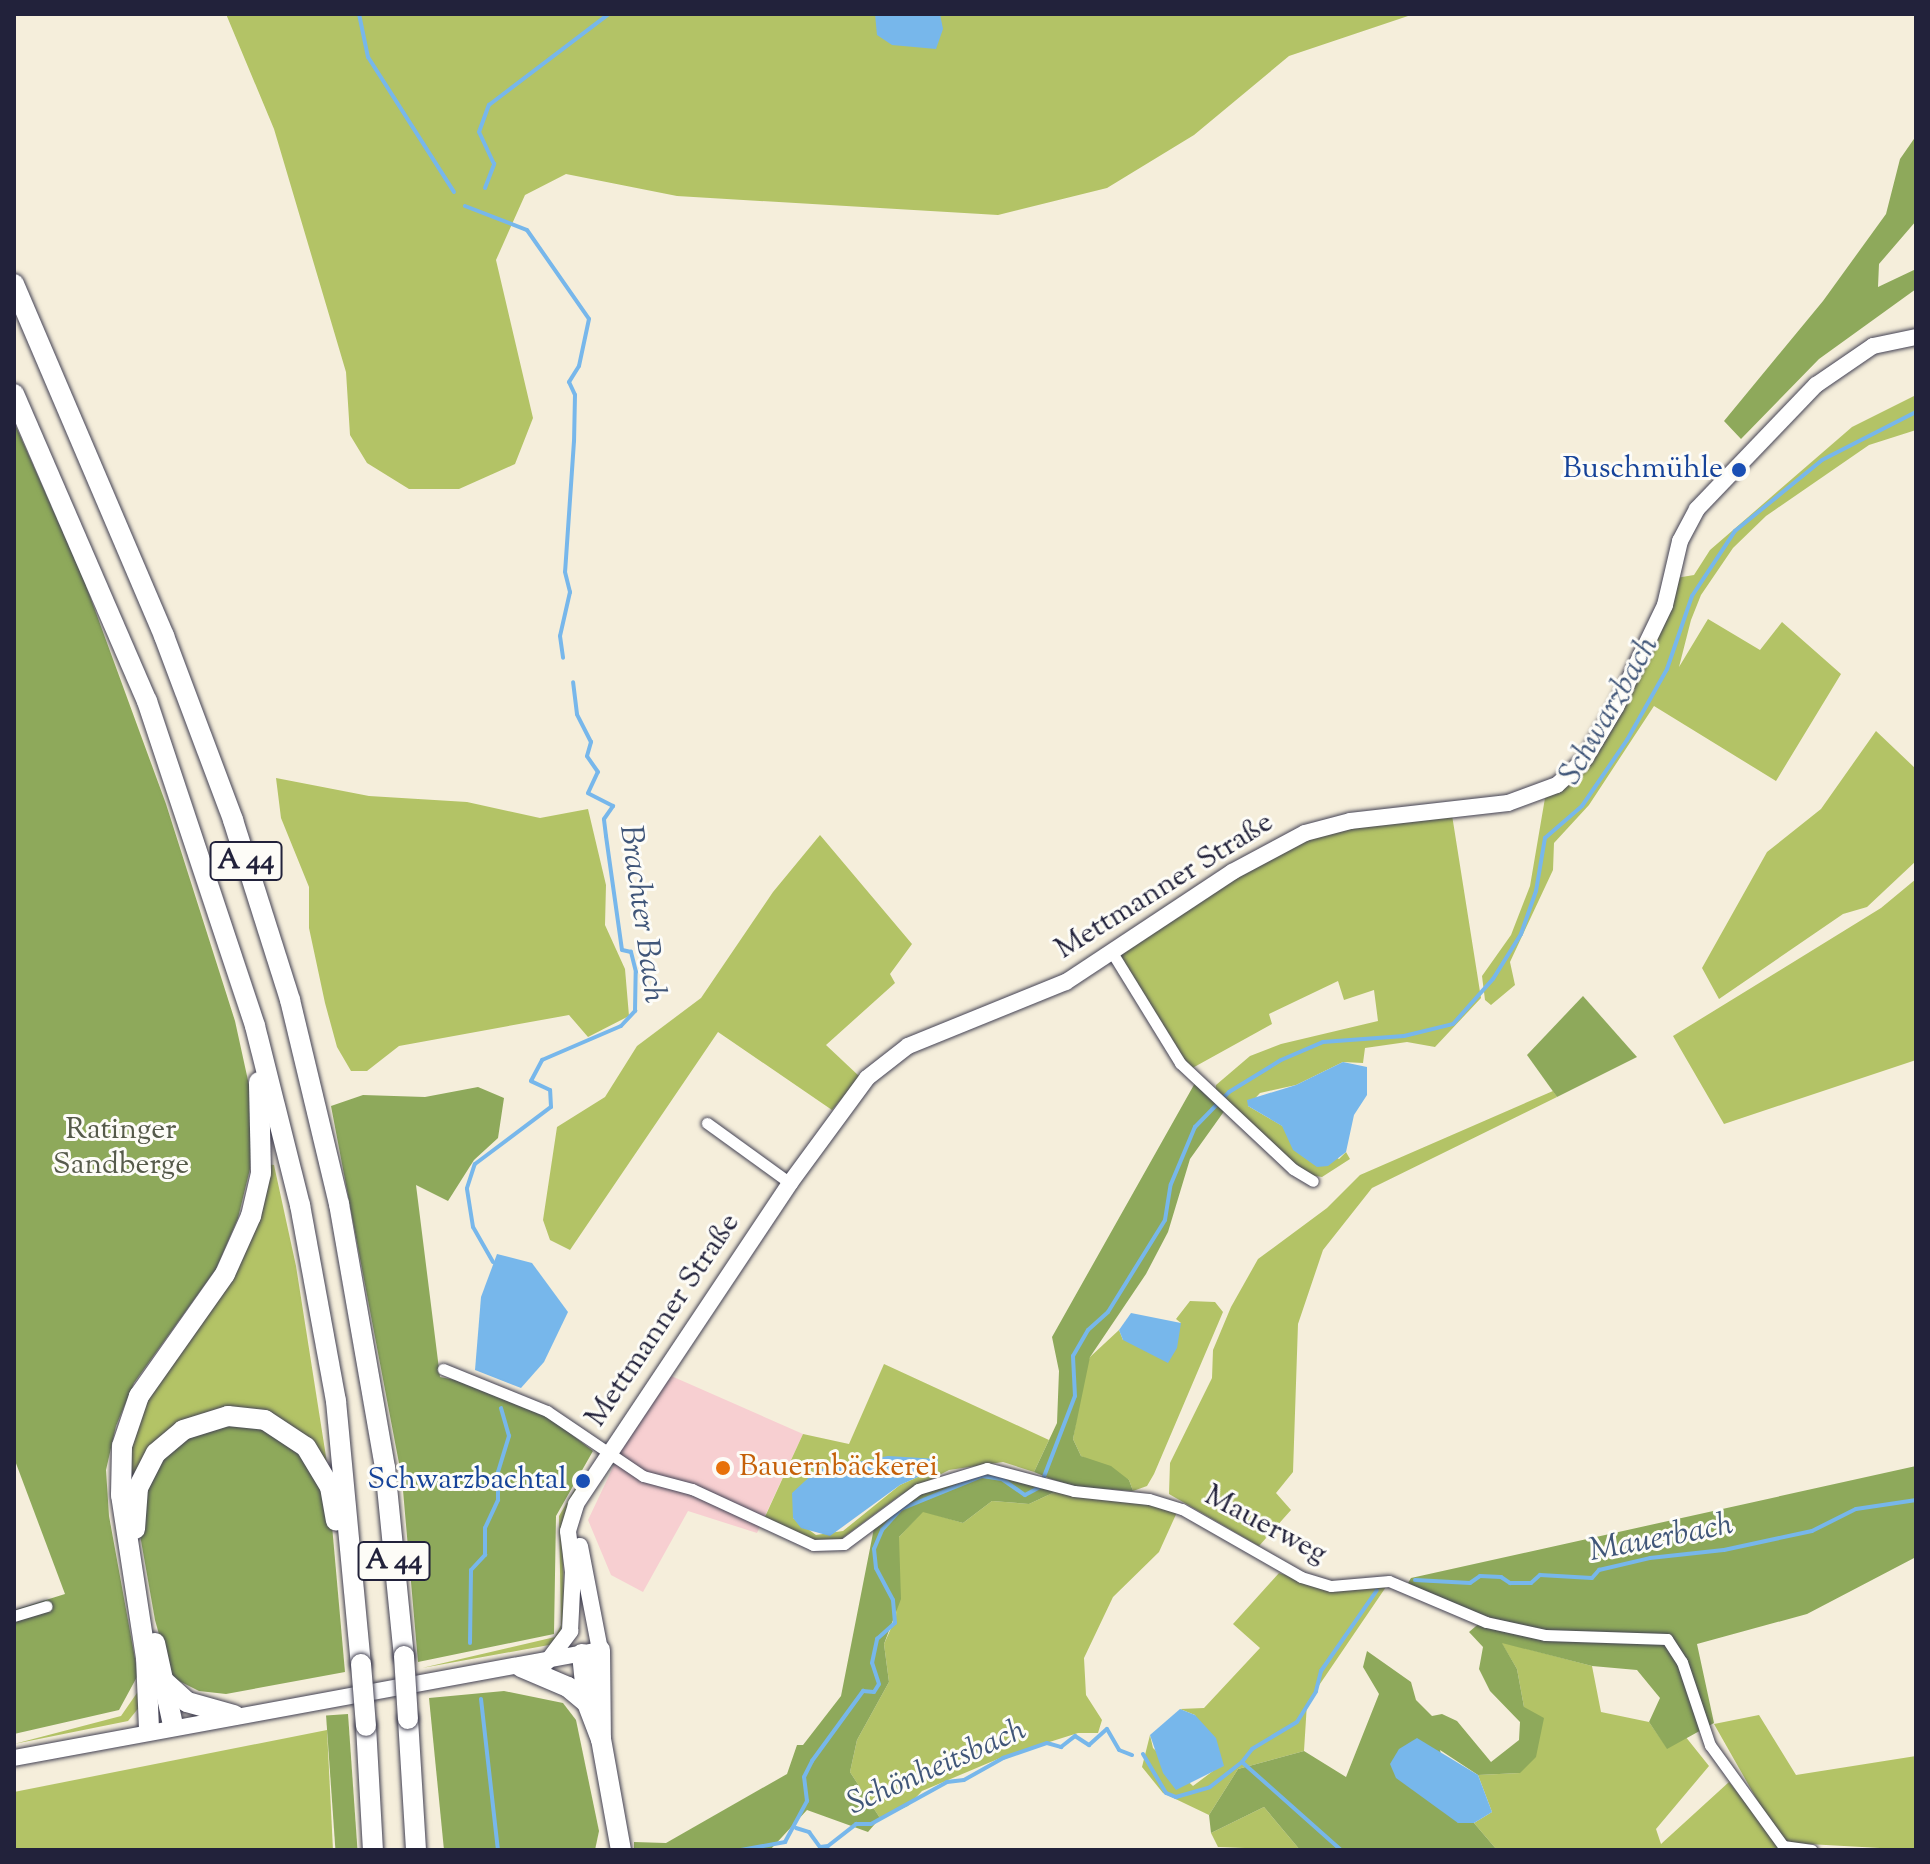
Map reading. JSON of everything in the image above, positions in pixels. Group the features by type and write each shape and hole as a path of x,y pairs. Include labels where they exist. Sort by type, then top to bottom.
{"highway":[{"name":"A 44","path":"14,284 164,636 233,820 290,1000 342,1220 385,1467 404,1656 416,1850"},
{"name":"A 44","path":"14,394 147,701 255,1026 300,1205 336,1401 359,1615 373,1850"},
{"path":"149,1729 146,1658 121,1495 122,1446 139,1396 225,1274 251,1216 263,1129 255,1026"},
{"path":"173,1725 137,1547 137,1496 156,1453 199,1422 228,1416 265,1420 306,1447 330,1487 346,1604 359,1615"},
{"path":"591,1652 587,1703 601,1739"},
{"path":"591,1652 601,1739 621,1850"},
{"path":"521,1667 568,1687 587,1703"},
{"path":"165,1682 187,1702 234,1715"},
{"path":"412,1799 427,1850"},
{"path":"610,1850 616,1830"}],"main road":[{"name":"Mettmanner Straße","path":"547,1662 570,1631 573,1572 570,1518 790,1183 856,1092 893,1056 969,1017 1066,982 1113,954 1232,872 1305,833 1350,821 1508,803 1565,779 1600,736 1650,637 1668,594 1680,541 1697,509 1816,385 1873,346 1916,337"},
{"name":"Mettmanner Straße","path":"586,1490 578,1533 591,1652"},
{"path":"14,1758 149,1729 521,1667 591,1652 573,1572"}],"street":[{"path":"1113,954 1165,1043 1213,1097 1313,1181"},
{"path":"707,1123 790,1183"},
{"name":"Mettmanner Straße","path":"443,1369 547,1411 609,1455"},
{"name":"Mauerweg","path":"609,1455 643,1476 692,1489 821,1546 856,1538 902,1498 949,1475 987,1468 1050,1484 1182,1509 1301,1577 1331,1586 1389,1581 1486,1622 1545,1635 1667,1639 1682,1662 1710,1745 1783,1846 1812,1850"},
{"path":"14,1616 47,1606"}],"shaded area":[{"path":"669,1375 803,1434 757,1533 688,1511 643,1592 611,1575 588,1520 625,1442"}],"green space":[{"path":"226,14 1414,14 1289,56 1194,135 1107,188 998,215 677,196 566,174 525,195 496,260 533,418 515,464 459,489 409,489 367,463 350,435 346,372 274,129"},
{"path":"1916,136 1916,221 1879,264 1878,287 1916,269 1916,289 1819,359 1741,439 1724,421 1823,301 1886,214 1900,159"},
{"path":"1916,395 1916,430 1869,445 1766,516 1733,548 1701,595 1691,620 1679,667 1708,619 1760,650 1782,622 1841,674 1776,781 1654,706 1589,805 1554,843 1553,870 1510,962 1515,985 1491,1005 1485,1000 1482,976 1511,935 1530,886 1545,798 1568,783 1676,578 1694,575 1710,550 1852,427"},
{"name":"Ratinger Sandberge","path":"14,422 84,580 166,804 235,1021 249,1085 252,1129 250,1169 238,1218 216,1269 134,1383 116,1426 106,1470 109,1516 138,1675 119,1710 14,1734 14,1610 65,1594 14,1458"},
{"path":"1876,731 1916,769 1916,861 1867,907 1843,914 1719,999 1702,968 1767,852 1821,809"},
{"path":"276,778 369,796 467,802 540,818 588,809 606,885 605,925 625,969 629,1016 588,1037 569,1015 399,1046 367,1071 351,1071 337,1047 325,1003 309,928 309,887 281,818"},
{"path":"1452,815 1481,998 1435,1047 1407,1042 1365,1048 1363,1063 1343,1062 1296,1085 1260,1093 1248,1106 1339,1159 1346,1152 1350,1159 1322,1177 1310,1175 1294,1168 1215,1094 1216,1085 1250,1056 1281,1044 1378,1021 1374,990 1344,1000 1338,981 1269,1014 1272,1024 1187,1071 1119,953 1180,909 1319,833"},
{"path":"820,835 912,944 890,974 895,983 826,1045 860,1077 832,1110 718,1032 570,1250 550,1240 543,1220 557,1127 605,1097 637,1046 701,998 773,892"},
{"path":"1916,879 1916,1060 1724,1124 1673,1036 1881,908"},
{"path":"1583,996 1637,1057 1557,1097 1527,1055"},
{"path":"1195,1083 1225,1110 1190,1159 1168,1232 1146,1274 1090,1357 1073,1439 1081,1456 1111,1466 1129,1480 1133,1491 1077,1487 1051,1479 1034,1472 1057,1423 1059,1371 1052,1337"},
{"path":"478,1087 504,1098 498,1138 474,1160 448,1201 416,1185 440,1377 476,1384 545,1414 593,1451 556,1516 554,1634 418,1662 402,1479 331,1106 363,1095 425,1097"},
{"path":"1553,1091 1557,1097 1372,1188 1323,1250 1298,1324 1293,1472 1276,1493 1291,1510 1259,1546 1169,1494 1170,1463 1212,1378 1213,1350 1231,1307 1258,1259 1327,1208 1360,1175"},
{"path":"266,1164 274,1165 296,1266 327,1463 125,1489 125,1461 141,1403 213,1302"},
{"path":"1190,1301 1215,1302 1223,1312 1154,1474 1147,1486 1133,1491 1129,1480 1081,1456 1073,1439 1085,1369 1090,1357 1119,1330 1123,1340 1181,1323 1176,1319"},
{"path":"884,1364 1049,1440 1034,1472 1003,1462 949,1470 899,1496 837,1542 811,1541 764,1519 803,1434 849,1444","holes":["938,1468 900,1485 843,1531 816,1535 793,1518"]},
{"path":"253,1424 294,1442 330,1503 345,1672 226,1694 199,1691 171,1677 155,1620 140,1535 144,1488 170,1447 210,1425"},
{"path":"1916,1466 1916,1557 1807,1614 1697,1644 1714,1723 1667,1749 1649,1722 1660,1698 1637,1670 1592,1666 1502,1643 1517,1669 1524,1707 1544,1718 1536,1757 1520,1773 1478,1775 1440,1750 1458,1823 1474,1823 1497,1850 1300,1850 1264,1807 1211,1833 1209,1815 1238,1769 1304,1751 1346,1777 1379,1694 1363,1667 1367,1651 1411,1682 1416,1700 1432,1716 1442,1714 1457,1721 1491,1762 1519,1740 1520,1722 1490,1691 1479,1669 1483,1647 1469,1632 1482,1621 1408,1583 1411,1578"},
{"path":"987,1473 1059,1490 1029,1504 992,1501 963,1523 923,1512 899,1537 901,1599 884,1644 889,1682 857,1740 850,1772 880,1818 868,1832 807,1810 770,1850 634,1850 634,1842 666,1843 787,1774 797,1745 803,1745 841,1696 874,1528 904,1501 933,1486"},
{"path":"580,1480 563,1539 564,1614 559,1638 549,1645 422,1668 555,1637 561,1625 559,1516"},
{"path":"1059,1490 1178,1510 1159,1552 1113,1597 1084,1658 1086,1695 1102,1720 1098,1733 1078,1733 1005,1756 922,1791 908,1806 880,1818 850,1772 857,1740 889,1682 884,1644 896,1617 899,1537 923,1511 963,1523 992,1501 1029,1504"},
{"path":"1279,1573 1299,1579 1388,1584 1307,1703 1304,1751 1238,1769 1209,1815 1163,1793 1142,1767 1150,1735 1153,1748 1193,1786 1213,1771 1195,1715 1180,1709 1204,1708 1260,1648 1233,1624"},
{"path":"1501,1642 1592,1666 1601,1712 1649,1722 1667,1748 1685,1736 1709,1766 1656,1829 1661,1844 1729,1782 1783,1850 1497,1850 1474,1823 1492,1812 1478,1775 1520,1773 1524,1707 1517,1669"},
{"path":"139,1690 141,1705 128,1721 14,1744 121,1716"},
{"path":"504,1691 563,1703 576,1720 599,1831 595,1850 444,1850 429,1698"},
{"path":"348,1714 357,1850 335,1850 326,1716"},
{"path":"1759,1715 1796,1775 1916,1756 1916,1850 1790,1843 1777,1835 1714,1724"},
{"path":"327,1730 333,1850 14,1850 14,1792"},
{"path":"1264,1807 1300,1850 1218,1847 1211,1833"}],"water":[{"path":"875,14 940,14 943,29 936,49 892,45 877,35"},
{"path":"1343,1062 1367,1067 1367,1095 1354,1115 1346,1152 1328,1166 1317,1167 1293,1150 1282,1126 1248,1106 1247,1100 1296,1085"},
{"path":"497,1254 532,1263 568,1312 544,1362 521,1388 475,1370 481,1297"},
{"path":"1131,1313 1181,1323 1177,1348 1168,1363 1123,1340 1119,1330"},
{"path":"888,1456 938,1459 938,1468 900,1485 830,1536 801,1528 793,1518 792,1493 817,1470"},
{"path":"1180,1709 1195,1715 1216,1738 1224,1766 1176,1790 1163,1773 1150,1735"},
{"path":"1417,1738 1478,1775 1492,1812 1474,1823 1458,1823 1396,1778 1390,1764 1399,1749"}],"waterway":[{"name":"Brachter Bach","path":"359,14 368,57 454,192"},
{"path":"485,188 494,164 479,132 489,105 609,14"},
{"name":"Brachter Bach","path":"465,206 527,230 589,319 579,366 569,382 575,395 565,572 570,592 560,636 563,658"},
{"name":"Schwarzbach","path":"741,1850 785,1842 807,1801 804,1777 812,1761 863,1691 874,1692 879,1684 872,1663 877,1639 895,1623 893,1600 876,1568 874,1549 882,1530 901,1509 982,1476 1002,1479 1025,1495 1040,1487 1075,1396 1073,1356 1088,1330 1108,1312 1165,1220 1171,1184 1195,1127 1229,1092 1281,1060 1323,1042 1404,1036 1453,1024 1493,979 1521,934 1536,891 1545,838 1582,806 1627,740 1667,669 1692,596 1735,531 1822,460 1916,412"},
{"name":"Brachter Bach","path":"493,1262 473,1227 467,1188 475,1164 551,1107 550,1090 531,1081 542,1060 621,1026 635,1011 636,972 631,952 622,950 604,819 613,806 588,793 598,772 587,756 591,742 577,714 573,682"},
{"name":"Brachter Bach","path":"470,1643 471,1570 485,1555 485,1528 498,1500 498,1472 509,1436 501,1408"},
{"name":"Mauerbach","path":"1415,1580 1470,1583 1480,1576 1501,1577 1510,1583 1531,1583 1540,1575 1592,1578 1599,1570 1650,1558 1724,1550 1812,1531 1856,1509 1916,1500"},
{"name":"Mauerbach","path":"1242,1762 1252,1749 1297,1722 1316,1691 1321,1671 1377,1590"},
{"name":"Brachter Bach","path":"481,1699 498,1850"},
{"name":"Schönheitsbach","path":"796,1828 809,1832 820,1847 828,1846 856,1824 871,1824 947,1782 964,1780 1003,1758 1047,1743 1061,1747 1075,1736 1089,1745 1107,1729 1119,1750 1132,1755"},
{"name":"Schönheitsbach","path":"1143,1754 1166,1793 1176,1797 1210,1787 1242,1762 1341,1850"}],"place":[{"name":"Buschmühle","path":"1739,470"},
{"name":"Bauernbäckerei","path":"723,1468"},
{"name":"Schwarzbachtal","path":"583,1481"}]}
